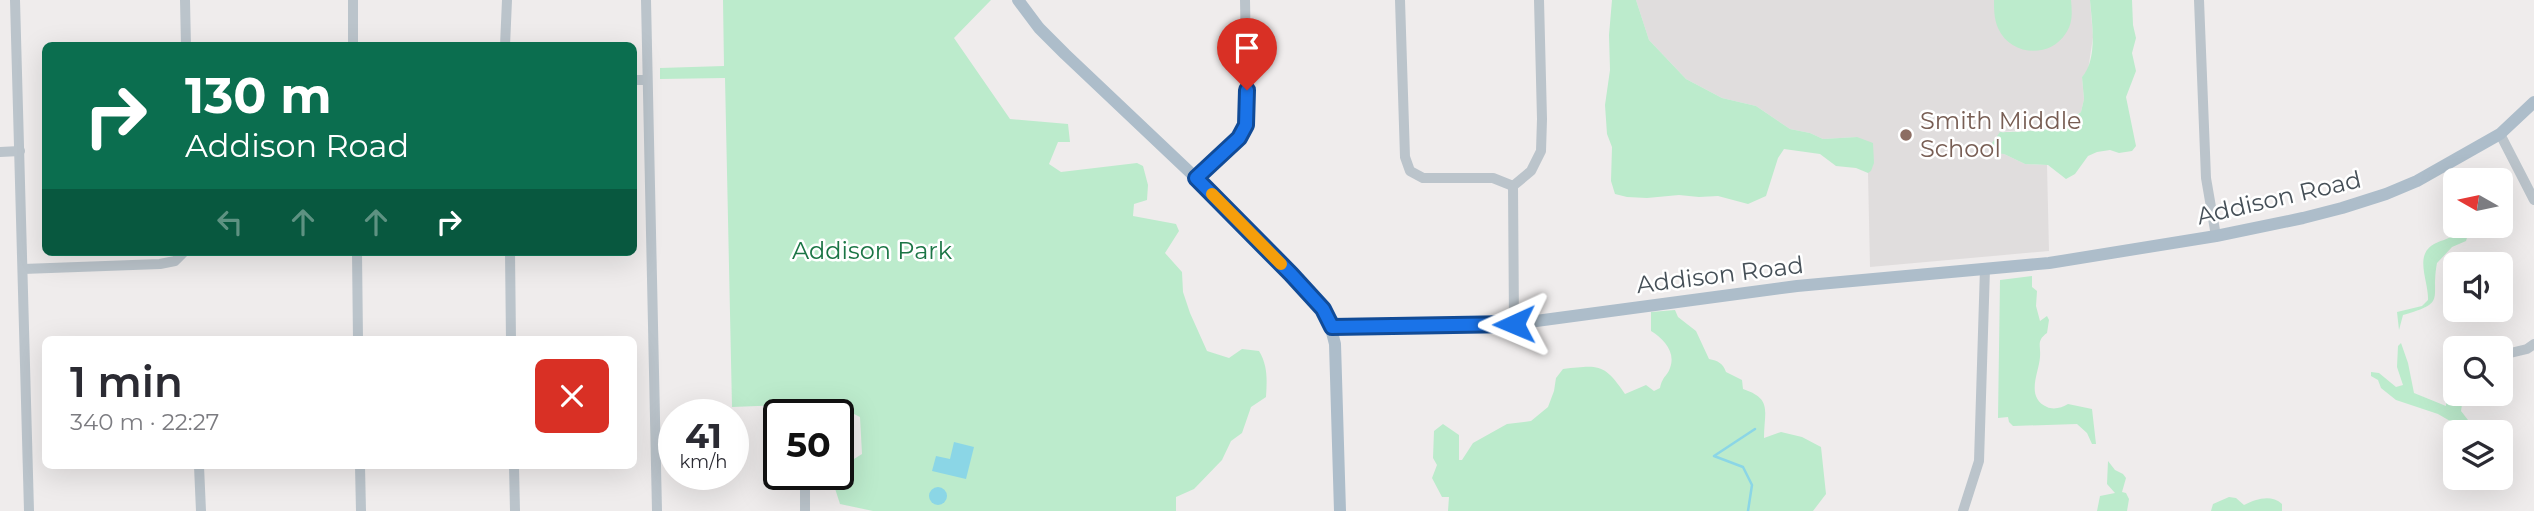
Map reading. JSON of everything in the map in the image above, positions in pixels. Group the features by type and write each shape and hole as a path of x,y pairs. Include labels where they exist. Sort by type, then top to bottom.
{"main road":[{"path":"1018,0 1065,54 1196,178 1305,289 1328,317 1335,344 1340,511"},
{"name":"Addison Road","path":"1332,327 1514,324 1797,286 2107,255 2216,236 2303,218 2386,194 2417,181 2500,134 2534,102"}],"street":[{"path":"15,0 29,511"},
{"path":"185,0 186,42"},
{"path":"353,0 353,42"},
{"path":"505,42 507,0"},
{"path":"646,0 657,511"},
{"path":"1196,178 1239,138 1246,125 1245,0"},
{"path":"1400,0 1405,157 1410,171 1423,178 1493,178 1513,186"},
{"path":"1513,186 1531,172 1541,150 1539,0"},
{"path":"2199,0 2206,178 2216,236"},
{"path":"637,80 647,80"},
{"path":"2500,134 2534,200"},
{"path":"0,152 20,151"},
{"path":"1513,186 1514,324"},
{"path":"23,269 160,264 175,261 180,256"},
{"path":"357,256 358,336"},
{"path":"510,256 512,336"},
{"path":"1963,511 1979,461 1985,268"},
{"path":"2513,352 2534,344"},
{"path":"199,469 201,511"},
{"path":"360,469 361,511"},
{"path":"514,469 515,511"},
{"path":"805,490 805,511"}],"shaded area":[{"name":"Smith Middle School","path":"1636,0 2090,0 2093,37 2088,70 2082,77 2084,99 2081,112 2072,117 2066,126 2057,129 2000,132 2004,154 2025,164 2047,165 2049,251 1870,267 1868,173 1857,137 1823,139 1790,129 1756,106 1722,98 1686,79 1649,40"}],"green space":[{"name":"Addison Park","path":"723,0 991,0 954,38 1010,119 1068,124 1070,142 1058,142 1049,164 1061,172 1137,163 1143,166 1148,185 1147,200 1134,204 1133,216 1176,224 1179,231 1165,253 1182,272 1183,292 1207,351 1229,358 1242,349 1259,351 1266,373 1266,397 1251,407 1242,433 1231,441 1222,460 1194,489 1176,497 1176,511 873,511 840,504 836,490 854,490 854,459 862,454 860,417 854,414 854,399 763,399 763,406 749,406 749,399 732,399 725,78 660,79 660,68 724,66"},
{"path":"1612,0 1636,0 1649,40 1686,79 1722,98 1756,106 1790,129 1823,139 1857,137 1873,143 1874,163 1871,171 1868,173 1856,168 1836,166 1820,154 1784,149 1778,158 1766,196 1748,204 1718,196 1647,198 1615,194 1611,181 1612,147 1607,134 1605,105 1610,70"},
{"path":"1994,0 2071,0 2070,25 2059,41 2050,47 2030,51 2021,49 2011,44 1998,28"},
{"path":"2090,0 2132,0 2136,38 2132,53 2136,71 2126,97 2136,146 2132,151 2119,153 2110,150 2088,156 2075,174 2066,179 2048,165 2025,164 2004,154 1995,153 1992,143 2000,132 2064,127 2081,112 2084,99 2082,77 2087,70 2092,51"},
{"path":"2449,238 2467,238 2447,252 2443,252 2443,257 2437,263 2432,303 2403,315 2399,330 2397,312 2422,306 2428,300 2423,264 2426,251"},
{"path":"2032,276 2032,287 2037,291 2036,306 2040,321 2047,316 2049,320 2047,333 2041,338 2036,397 2049,408 2068,404 2092,409 2096,444 2092,444 2087,433 2077,424 2013,426 2008,417 1998,418 2000,280"},
{"path":"1675,310 1678,317 1696,331 1709,359 1720,363 1726,372 1742,380 1743,389 1763,402 1764,438 1781,432 1802,437 1821,447 1826,494 1813,511 1448,511 1449,497 1442,497 1432,478 1437,465 1433,458 1434,431 1443,424 1459,435 1459,460 1462,460 1473,443 1507,424 1531,421 1548,407 1556,378 1563,369 1600,368 1612,376 1625,394 1646,385 1654,391 1660,388 1670,368 1671,357 1664,342 1651,331 1651,312"},
{"path":"2401,343 2414,393 2443,406 2462,406 2461,411 2468,420 2448,420 2396,400 2381,388 2378,380 2371,376 2371,372 2379,373 2396,387 2403,385 2397,367 2398,346"},
{"path":"2108,461 2126,478 2122,492 2126,493 2129,499 2127,511 2097,511 2100,496 2115,493 2107,484"},
{"path":"2229,497 2236,498 2244,505 2258,499 2273,499 2282,504 2282,511 2211,511 2213,504"}],"water":[{"path":"954,442 974,447 966,479 932,471 936,456 950,459"},
{"path":"938,487 944,490 947,496 944,502 938,505 932,502 929,496 932,490"}],"waterway":[{"path":"1748,511 1752,485 1743,467 1714,456 1755,429"}],"slow traffic":[{"path":"1212,194 1281,264"}],"place":[{"name":"Smith Middle School","path":"1906,135"}],"route":[{"path":"1247,90 1246,125 1239,138 1196,178 1323,309 1332,327 1514,324"}]}
